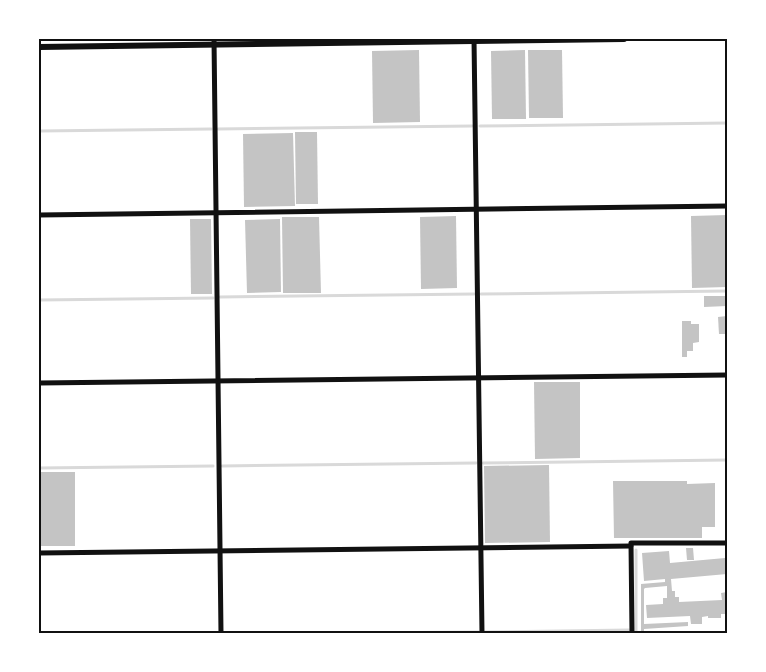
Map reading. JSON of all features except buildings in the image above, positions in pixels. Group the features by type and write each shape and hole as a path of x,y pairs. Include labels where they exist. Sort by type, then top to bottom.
{"street":[{"path":"39,47 214,42 624,39"},
{"path":"474,40 482,633"},
{"path":"214,42 221,633"},
{"path":"39,215 727,206"},
{"path":"39,384 727,375"},
{"path":"39,553 631,546 631,544 727,543"},
{"path":"631,546 632,633"}],"waterway":[{"path":"480,126 727,123"},
{"path":"218,129 472,126"},
{"path":"39,131 211,129"},
{"path":"481,294 727,291"},
{"path":"220,297 474,294"},
{"path":"39,300 213,298"},
{"path":"483,463 727,460"},
{"path":"222,466 476,463"},
{"path":"39,468 213,466"},
{"path":"636,550 636,633"},
{"path":"485,632 629,630"},
{"path":"349,633 479,632"}]}
